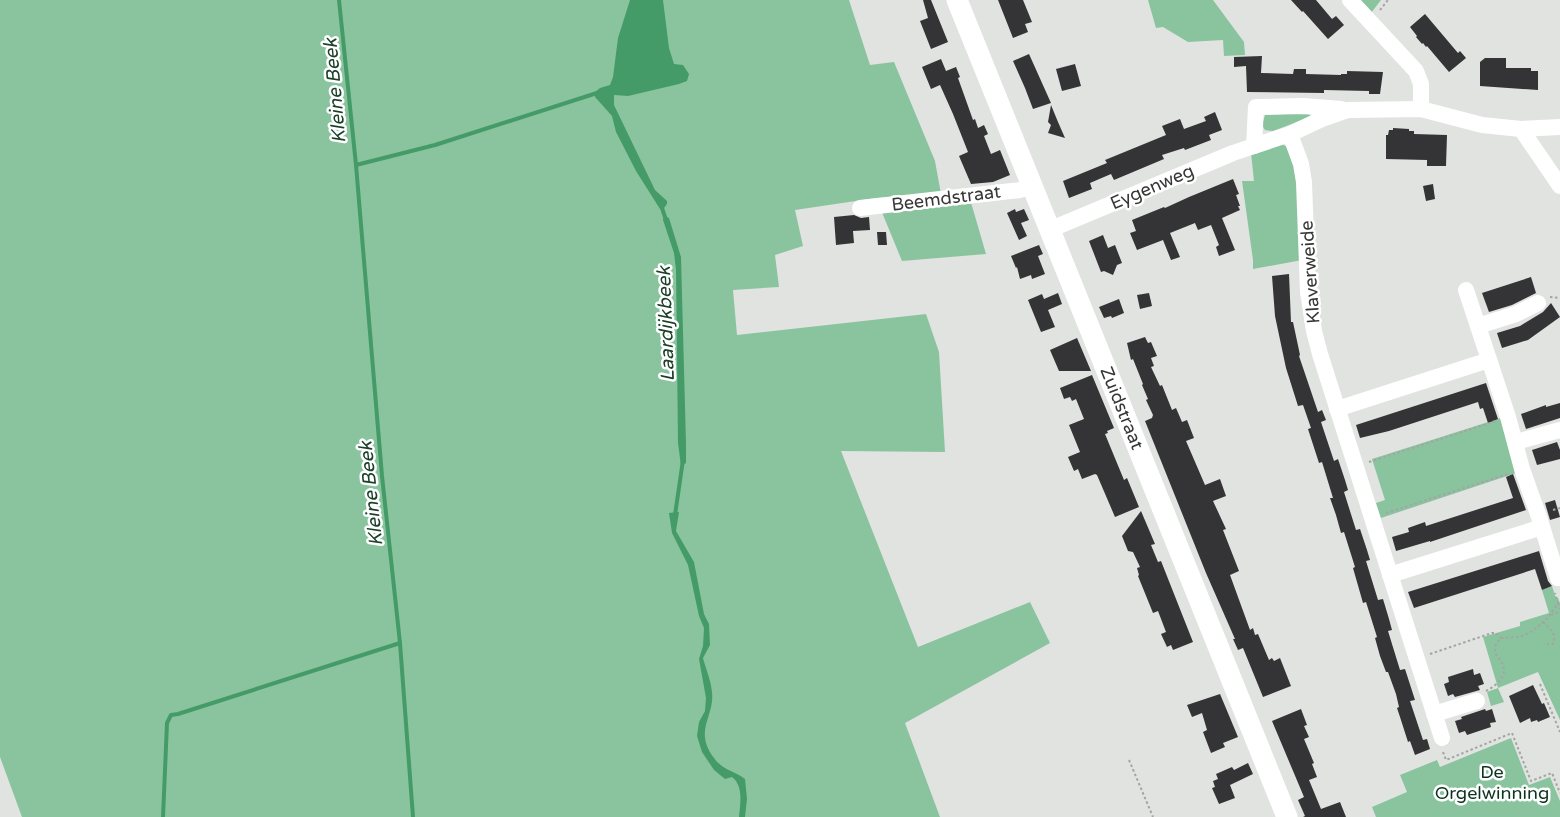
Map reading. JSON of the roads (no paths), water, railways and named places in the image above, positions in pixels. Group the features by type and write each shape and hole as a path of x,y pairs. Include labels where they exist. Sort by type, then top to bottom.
{"main road":[{"name":"Zuidstraat","path":"957,0 1287,817"}],"street":[{"path":"1350,0 1416,71 1421,84 1421,109"},
{"name":"Eygenweg","path":"1254,146 1256,107 1304,106 1348,110 1421,109 1482,125 1521,129 1560,127"},
{"name":"Eygenweg","path":"1049,230 1233,153 1290,134 1322,119 1348,110"},
{"path":"1521,129 1560,186"},
{"name":"Klaverweide","path":"1290,134 1301,164 1304,182 1311,311 1320,354 1442,738"},
{"name":"Beemdstraat","path":"860,208 1020,190 1032,186"},
{"path":"1466,290 1516,442 1522,469 1559,578"},
{"path":"1478,326 1516,314 1538,303"},
{"path":"1337,410 1489,360"},
{"path":"1516,442 1560,430"},
{"path":"1390,575 1542,527"},
{"path":"1434,714 1477,700"}],"waterway":[{"name":"Kleine Beek","path":"163,817 167,723 171,715 400,643 382,476 356,165 339,0"},
{"name":"Laardijkbeek","path":"356,165 435,145 600,92"},
{"name":"Laardijkbeek","path":"661,205 666,220"},
{"name":"Laardijkbeek","path":"675,515 683,460"},
{"path":"400,643 413,817"}],"park label":[{"name":"De Orgelwinning","path":"1492,782"}]}
